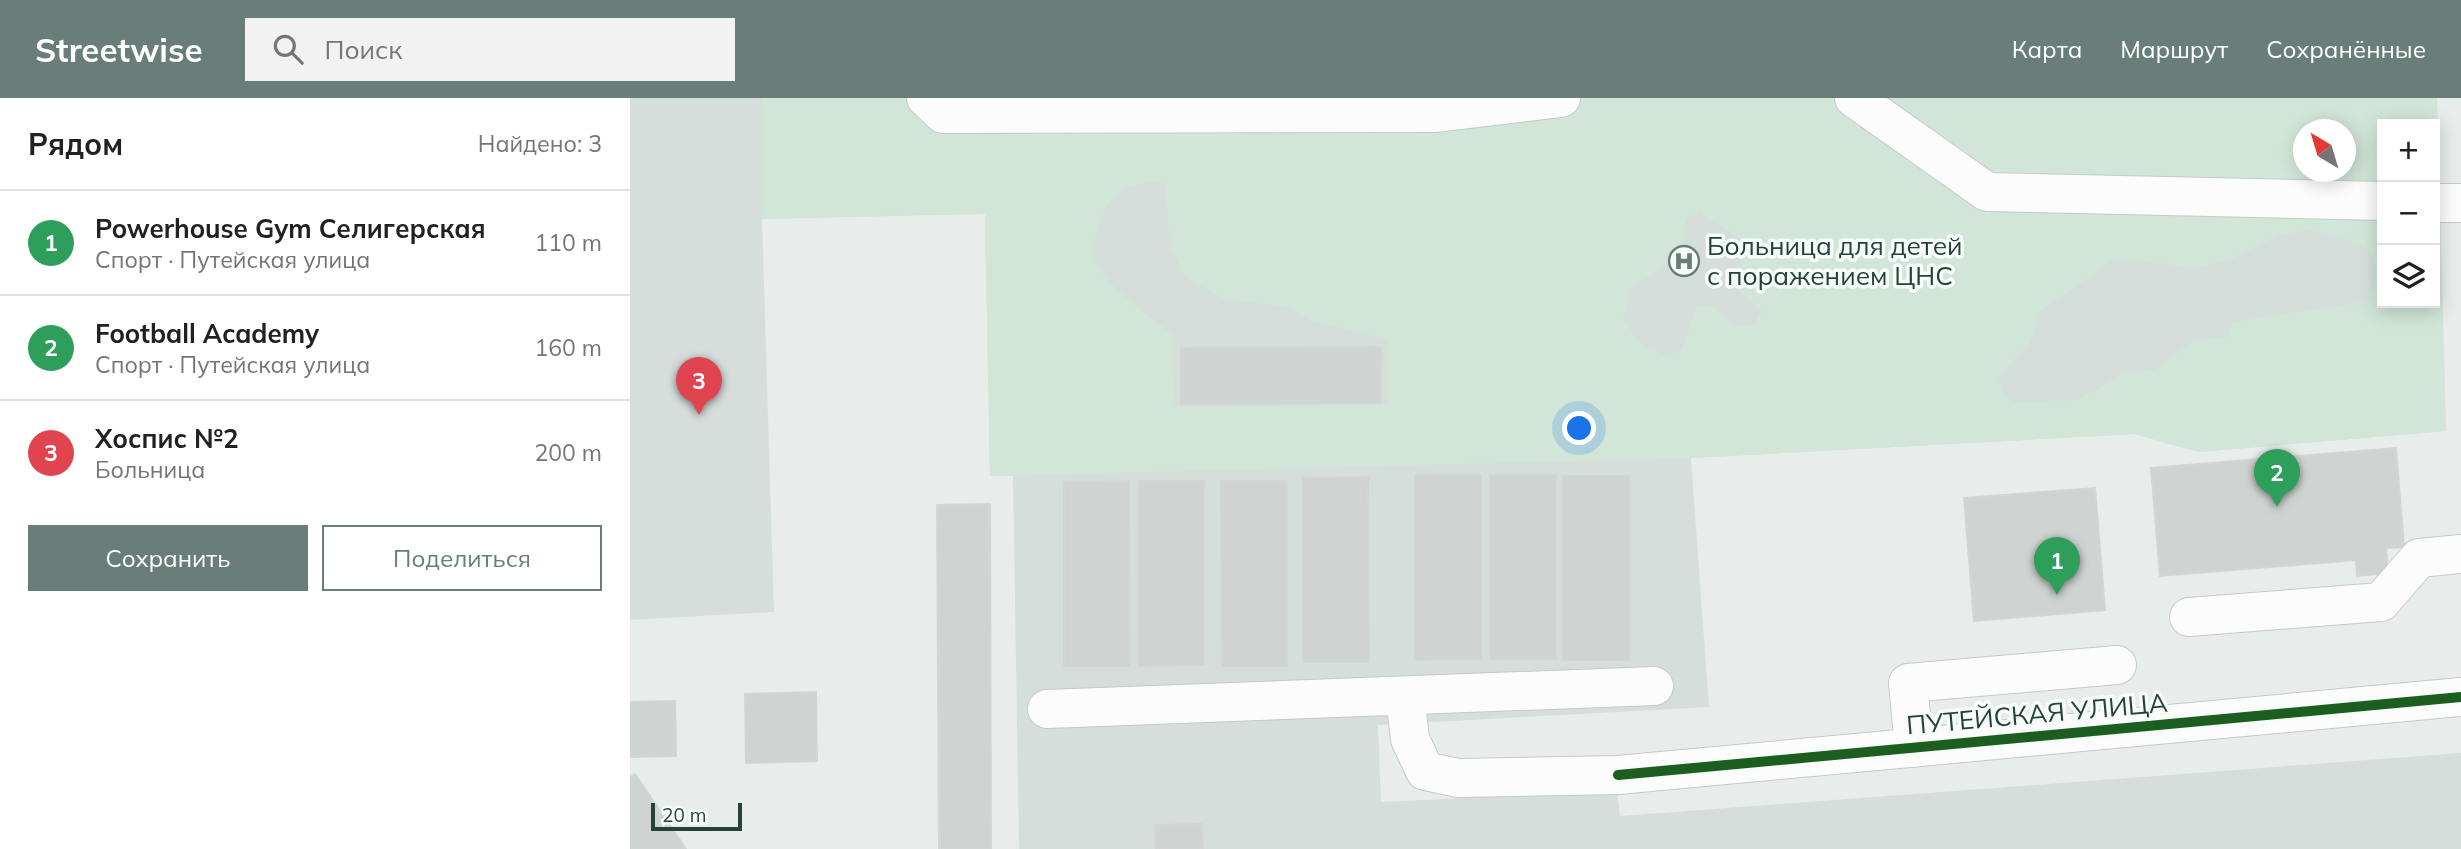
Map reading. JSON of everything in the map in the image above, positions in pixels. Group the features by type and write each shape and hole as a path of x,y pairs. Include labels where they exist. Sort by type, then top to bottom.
{"street":[{"path":"926,98 943,114 956,114 1436,113 1561,98"},
{"path":"1854,98 1987,191 2377,201"},
{"path":"2440,203 2461,203"},
{"path":"2189,617 2381,601 2418,558 2461,554"},
{"path":"1914,748 1908,682 2117,665"},
{"path":"1047,709 1654,686"},
{"name":"ПУТЕЙСКАЯ УЛИЦА","path":"1405,696 1410,739 1425,771 1458,778 1618,775 2461,697"}],"shaded area":[{"path":"630,98 2437,98 2438,119 2377,119 2377,308 2440,308 2440,209 2446,431 2198,452 2135,434 1691,458 1709,707 1378,725 1381,802 1617,790 1620,816 2461,753 2461,849 1019,849 1013,476 990,476 985,214 762,219 774,612 630,620"}],"green space":[{"name":"Больница для детей с поражением ЦНС","path":"761,98 2437,98 2438,119 2377,119 2377,308 2440,308 2440,209 2446,431 2198,452 2135,434 1691,458 990,476 985,213 762,219","holes":["1165,182 1170,246 1184,276 1226,300 1286,306 1310,320 1388,339 1388,405 1173,407 1172,334 1115,287 1097,265 1094,255 1096,234 1103,213 1114,196 1128,187","1700,211 1732,233 1748,249 1731,275 1738,290 1762,311 1753,325 1735,326 1711,305 1697,306 1682,350 1667,356 1640,344 1623,319 1631,288 1686,252 1686,220","2312,230 2362,246 2374,260 2375,271 2374,284 2365,302 2233,322 2227,337 2194,340 2155,370 2125,373 2078,400 2013,402 2003,392 1998,378 2030,342 2040,311 2116,258 2196,268 2231,259 2280,235"]}],"building":[{"path":"1381,347 1380,403 1181,404 1181,348"},
{"path":"2396,448 2404,547 2386,548 2388,573 2357,576 2356,560 2160,576 2151,468"},
{"path":"1415,475 1481,475 1481,659 1415,660"},
{"path":"1490,475 1556,475 1556,659 1490,659"},
{"path":"1563,476 1629,476 1629,660 1563,660"},
{"path":"1368,477 1369,662 1303,662 1303,478"},
{"path":"1129,481 1130,666 1064,666 1064,482"},
{"path":"1139,481 1204,481 1204,665 1139,666"},
{"path":"1221,481 1287,481 1287,666 1222,666"},
{"path":"2095,488 2105,610 1974,621 1964,498"},
{"path":"990,504 991,849 939,849 937,505"},
{"path":"816,692 817,761 746,763 745,694"},
{"path":"675,701 676,756 630,757 630,702"},
{"path":"635,774 686,849 630,849 630,777"},
{"path":"1202,824 1203,849 1156,849 1155,825"}],"cycle path":[{"path":"1618,775 2461,697"}],"place":[{"name":"Больница для детей с поражением ЦНС","path":"1684,261"},
{"name":"Хоспис №2","path":"699,415"},
{"name":"Football Academy","path":"2277,507"},
{"name":"Powerhouse Gym Селигерская","path":"2057,595"}]}
